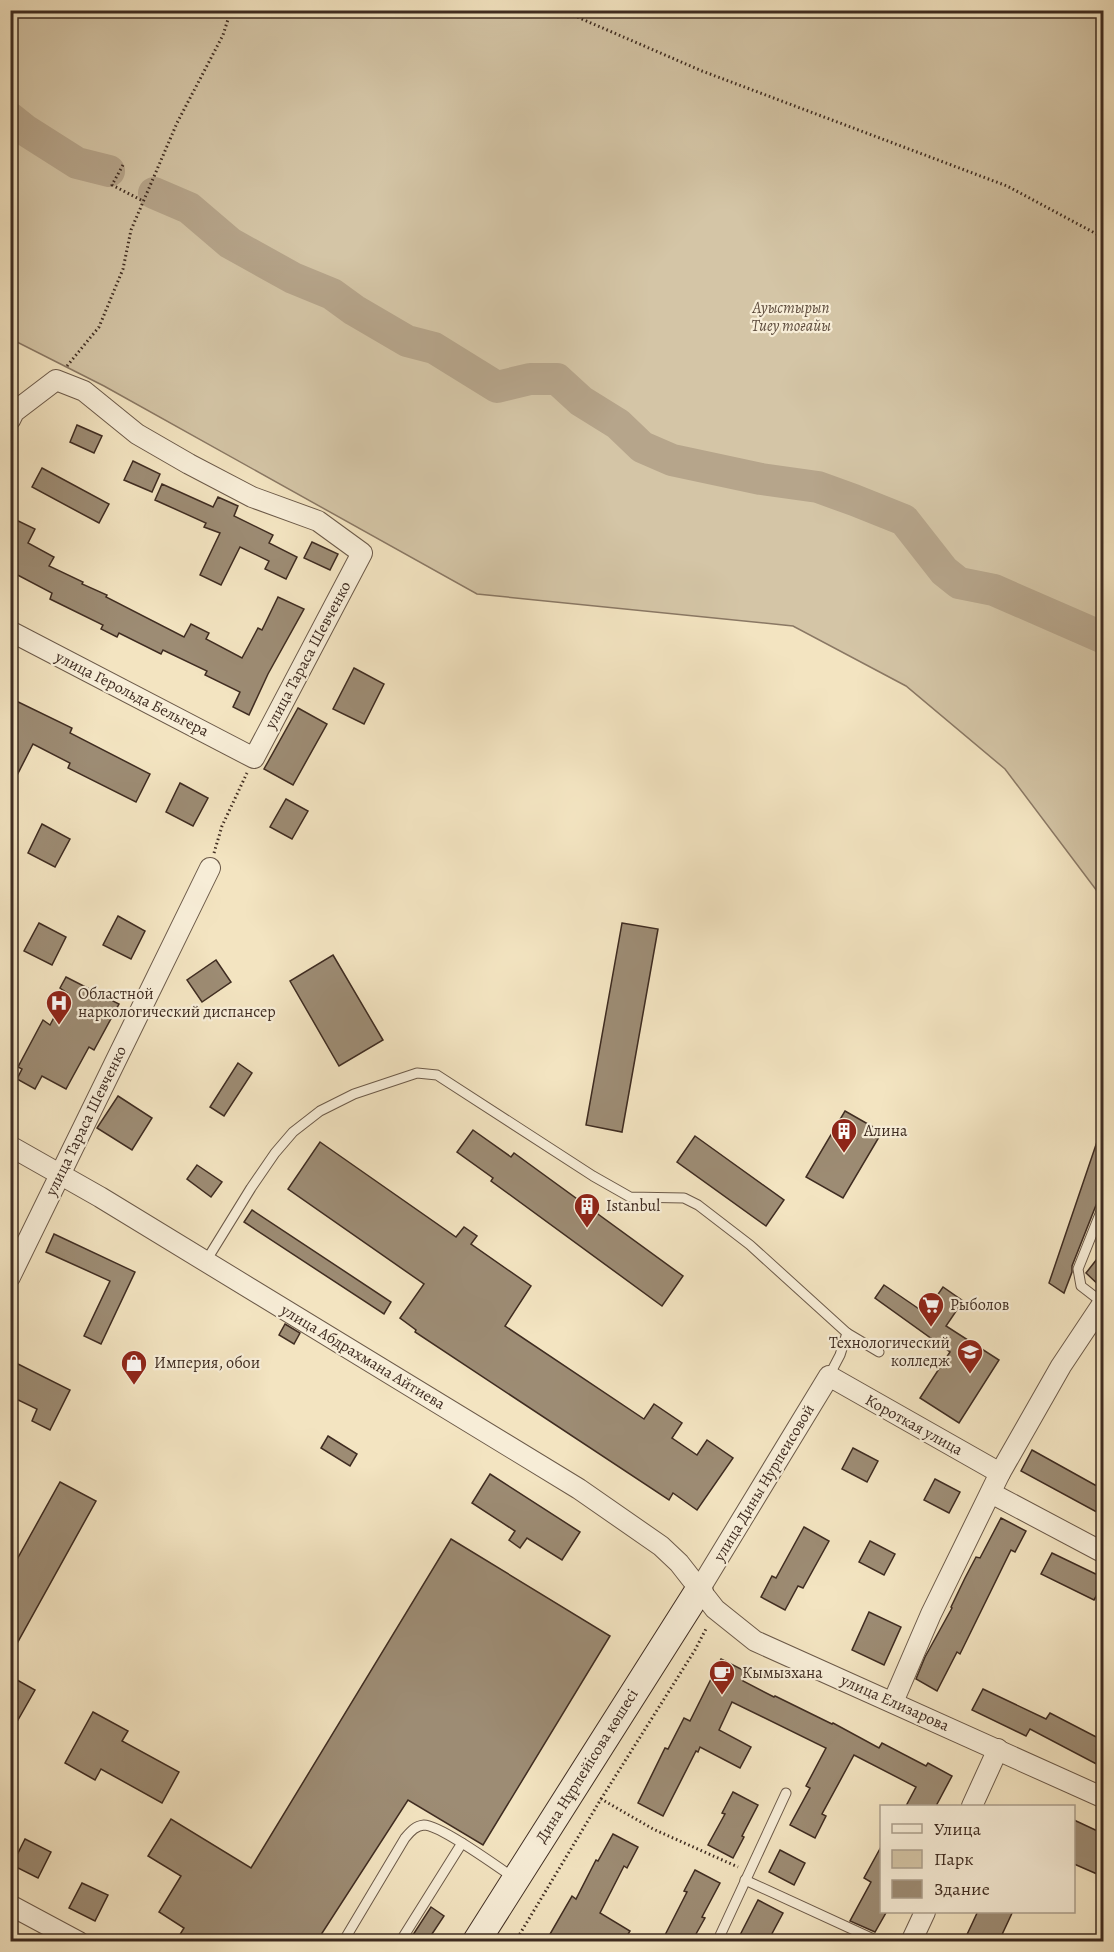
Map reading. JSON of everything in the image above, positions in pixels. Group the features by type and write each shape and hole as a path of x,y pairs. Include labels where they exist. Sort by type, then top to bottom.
{"street":[{"path":"10,420 14,412 56,380"},
{"name":"улица Тараса Шевченко","path":"56,380 84,391 137,434 189,464 252,497 318,521 362,553 254,758"},
{"name":"улица Герольда Бельгера","path":"10,632 254,758"},
{"name":"улица Тараса Шевченко","path":"10,1277 210,868"},
{"name":"улица Абдрахмана Айтиева","path":"10,1146 206,1261 579,1489 661,1546 679,1563 707,1600"},
{"path":"893,1702 931,1614 1000,1473 1097,1299"},
{"name":"улица Дины Нурпеисовой","path":"707,1600 829,1376"},
{"name":"Короткая улица","path":"829,1376 1000,1473"},
{"path":"991,1493 1104,1553"},
{"name":"улица Елизарова","path":"707,1600 755,1641 1104,1797"},
{"name":"Дина Нұрпейісова көшесі","path":"476,1941 515,1879 707,1600"},
{"path":"972,1805 998,1749"},
{"path":"10,1905 79,1941"},
{"path":"911,1941 924,1913"}],"lane":[{"path":"206,1261 251,1188 293,1132 320,1111 354,1094 417,1073 437,1075 593,1176 630,1197 684,1198 698,1204 750,1245 847,1333 879,1352"},
{"path":"1104,1204 1078,1269 1081,1286 1097,1299 1104,1291"},
{"path":"829,1376 840,1355 847,1333"},
{"path":"717,1941 786,1793"},
{"path":"343,1941 405,1838 414,1828 426,1825 462,1843 515,1879"},
{"path":"400,1941 462,1843"},
{"path":"746,1880 880,1941"}],"path":[{"path":"56,380 99,327 123,269 131,230 177,123 223,35 231,10"},
{"path":"561,10 702,71 1007,186 1104,238"},
{"path":"123,165 112,185 144,201"},
{"path":"10,354 16,356 10,366"},
{"path":"210,868 222,826 254,758"},
{"path":"515,1941 695,1650 707,1600"},
{"path":"601,1799 653,1829 739,1867 746,1880"}],"green space":[{"name":"Ауыстырып Тиеу тоғайы","path":"10,11 1103,11 1103,899 1005,769 906,686 793,626 477,594 104,386 11,339"}],"building":[{"path":"77,425 102,436 94,453 70,442"},
{"path":"133,461 160,474 152,492 124,480"},
{"path":"42,468 109,504 99,523 32,487"},
{"path":"162,484 213,507 218,497 238,506 234,516 273,535 269,543 297,557 286,579 265,569 269,561 240,547 221,585 200,575 220,533 204,527 206,523 155,500"},
{"path":"10,517 35,529 28,543 54,557 49,566 184,637 191,624 209,633 206,639 242,658 258,628 262,630 278,597 304,609 268,674 249,715 233,707 240,692 205,675 207,671 163,650 161,654 119,633 117,637 101,629 103,625 50,599 52,593 10,571"},
{"path":"312,542 338,554 330,570 304,558"},
{"path":"354,668 384,684 364,724 333,709"},
{"path":"10,698 72,728 70,733 150,774 136,802 68,768 70,763 33,744 10,789"},
{"path":"298,708 327,724 293,785 264,769"},
{"path":"180,783 208,798 193,826 166,812"},
{"path":"286,799 308,811 292,839 270,827"},
{"path":"42,824 70,839 55,867 28,853"},
{"path":"118,916 145,931 131,959 103,945"},
{"path":"39,923 66,937 52,965 24,951"},
{"path":"622,923 658,929 622,1132 586,1125"},
{"path":"333,955 383,1040 339,1066 290,981"},
{"path":"216,960 231,982 202,1002 187,980"},
{"path":"66,977 119,1004 94,1050 89,1047 66,1089 42,1076 35,1089 17,1079 22,1069 18,1067 43,1020 50,1025 67,993 60,988"},
{"path":"238,1063 252,1073 224,1116 210,1107"},
{"path":"118,1096 152,1118 132,1150 97,1128"},
{"name":"Алина","path":"845,1111 882,1132 843,1198 806,1177"},
{"name":"Istanbul","path":"473,1130 511,1157 514,1153 683,1276 662,1306 491,1181 493,1178 457,1152"},
{"path":"1101,1130 1104,1130 1104,1185 1072,1266 1064,1293 1049,1283"},
{"path":"695,1136 784,1200 766,1226 677,1162"},
{"path":"320,1142 456,1237 464,1227 477,1236 471,1244 531,1286 505,1326 644,1419 654,1404 682,1423 672,1438 697,1455 707,1440 733,1458 697,1510 673,1493 669,1500 415,1332 416,1330 400,1318 424,1284 288,1189"},
{"path":"197,1165 222,1182 211,1197 187,1179"},
{"path":"252,1210 391,1302 384,1314 244,1222"},
{"path":"54,1234 135,1272 101,1344 84,1336 110,1281 46,1252"},
{"path":"1104,1250 1104,1290 1086,1273"},
{"path":"884,1285 925,1313 943,1287 963,1301 946,1326 999,1360 959,1423 920,1398 950,1352 875,1298"},
{"path":"285,1324 300,1333 294,1344 279,1335"},
{"path":"10,1360 70,1390 50,1430 32,1421 37,1409 10,1396"},
{"path":"328,1436 357,1454 350,1466 321,1448"},
{"path":"853,1448 878,1461 867,1482 842,1469"},
{"path":"1032,1450 1104,1490 1104,1516 1021,1471"},
{"path":"490,1474 580,1532 562,1560 527,1538 520,1548 509,1540 515,1531 472,1503"},
{"path":"935,1479 960,1492 949,1513 924,1500"},
{"path":"60,1482 96,1501 10,1656 10,1572"},
{"path":"1001,1518 1026,1531 1015,1552 1011,1550 960,1654 957,1652 937,1691 916,1679 976,1557 980,1558"},
{"path":"804,1527 829,1541 803,1588 798,1586 785,1610 761,1597 772,1576 776,1578"},
{"path":"451,1539 610,1636 483,1845 408,1800 317,1941 176,1941 184,1928 159,1912 181,1876 148,1856 171,1819 251,1868"},
{"path":"870,1541 895,1554 884,1575 859,1562"},
{"path":"1052,1553 1104,1578 1104,1583 1094,1600 1041,1574"},
{"path":"869,1612 901,1627 884,1665 852,1650"},
{"path":"721,1659 747,1672 743,1681 774,1697 833,1723 879,1748 882,1743 926,1766 928,1763 952,1776 937,1805 907,1805 916,1787 854,1755 822,1814 826,1816 815,1838 790,1825 810,1788 806,1786 826,1748 732,1702 719,1730 751,1747 740,1768 700,1747 663,1816 638,1803 665,1748 668,1749 684,1718 690,1721"},
{"path":"10,1676 35,1690 10,1734"},
{"path":"983,1689 1046,1719 1050,1713 1104,1741 1104,1768 1030,1729 1026,1736 972,1710"},
{"path":"93,1712 128,1731 122,1741 179,1772 162,1803 101,1769 95,1780 65,1763"},
{"path":"733,1792 758,1805 733,1858 708,1845 725,1814 722,1813"},
{"path":"1075,1820 1104,1834 1104,1877 1075,1864"},
{"path":"613,1834 638,1847 627,1868 624,1866 600,1913 630,1931 624,1941 546,1941 572,1896 576,1899 596,1860 598,1861"},
{"path":"25,1839 51,1852 38,1878 12,1865"},
{"path":"880,1849 880,1913 886,1913 875,1932 850,1921 871,1882 864,1878"},
{"path":"780,1850 805,1863 794,1885 769,1872"},
{"path":"695,1870 720,1883 702,1917 705,1918 692,1941 662,1941 687,1892 684,1891"},
{"path":"82,1883 108,1895 95,1921 69,1908"},
{"path":"758,1900 783,1913 768,1941 737,1941"},
{"path":"431,1907 444,1916 427,1941 409,1941"},
{"path":"977,1913 1012,1913 999,1941 964,1941"}],"waterway":[{"path":"10,118 77,163 109,171"},
{"path":"154,193 189,208 230,243 293,278 332,294 354,310 407,341 434,348 497,387 530,379 557,379 581,401 618,424 642,447 672,460 761,479 818,487 904,520 944,571 959,583 994,590 1104,638"}],"place":[{"name":"Областной наркологический диспансер","path":"59,1026"},
{"name":"Алина","path":"844,1154"},
{"name":"Istanbul","path":"587,1229"},
{"name":"Рыболов","path":"931,1328"},
{"name":"Технологический колледж","path":"970,1375"},
{"name":"Империя, обои","path":"134,1386"},
{"name":"Кымызхана","path":"722,1696"}]}
